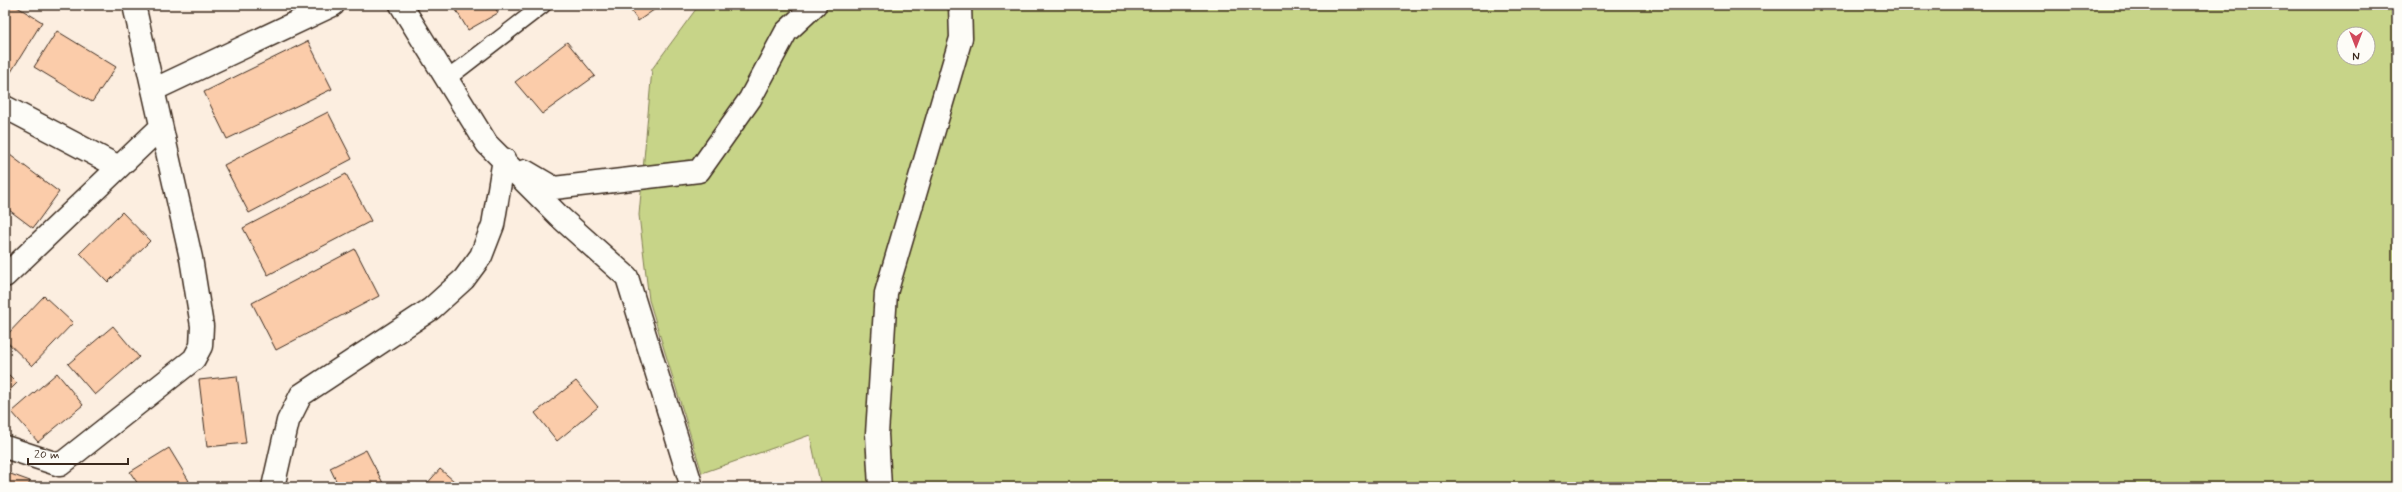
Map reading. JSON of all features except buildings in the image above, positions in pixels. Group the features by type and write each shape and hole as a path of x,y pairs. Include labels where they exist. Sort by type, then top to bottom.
{"street":[{"path":"5,447 60,465 194,359 201,346 202,326 191,258 134,5"},
{"path":"153,90 333,5"},
{"path":"401,5 487,144 504,159 562,219 627,277 692,487"},
{"path":"504,159 554,188 699,171 750,99 786,32 815,5"},
{"path":"880,487 877,434 886,293 961,38 960,5"},
{"path":"5,107 119,167"},
{"path":"5,276 161,127"},
{"path":"273,487 288,421 301,394 431,309 464,279 481,256 492,225 504,159"}],"lane":[{"path":"447,79 543,5"}],"green space":[{"path":"699,5 2397,5 2397,487 821,487 810,435 702,473 649,300 639,215 652,69"}]}
